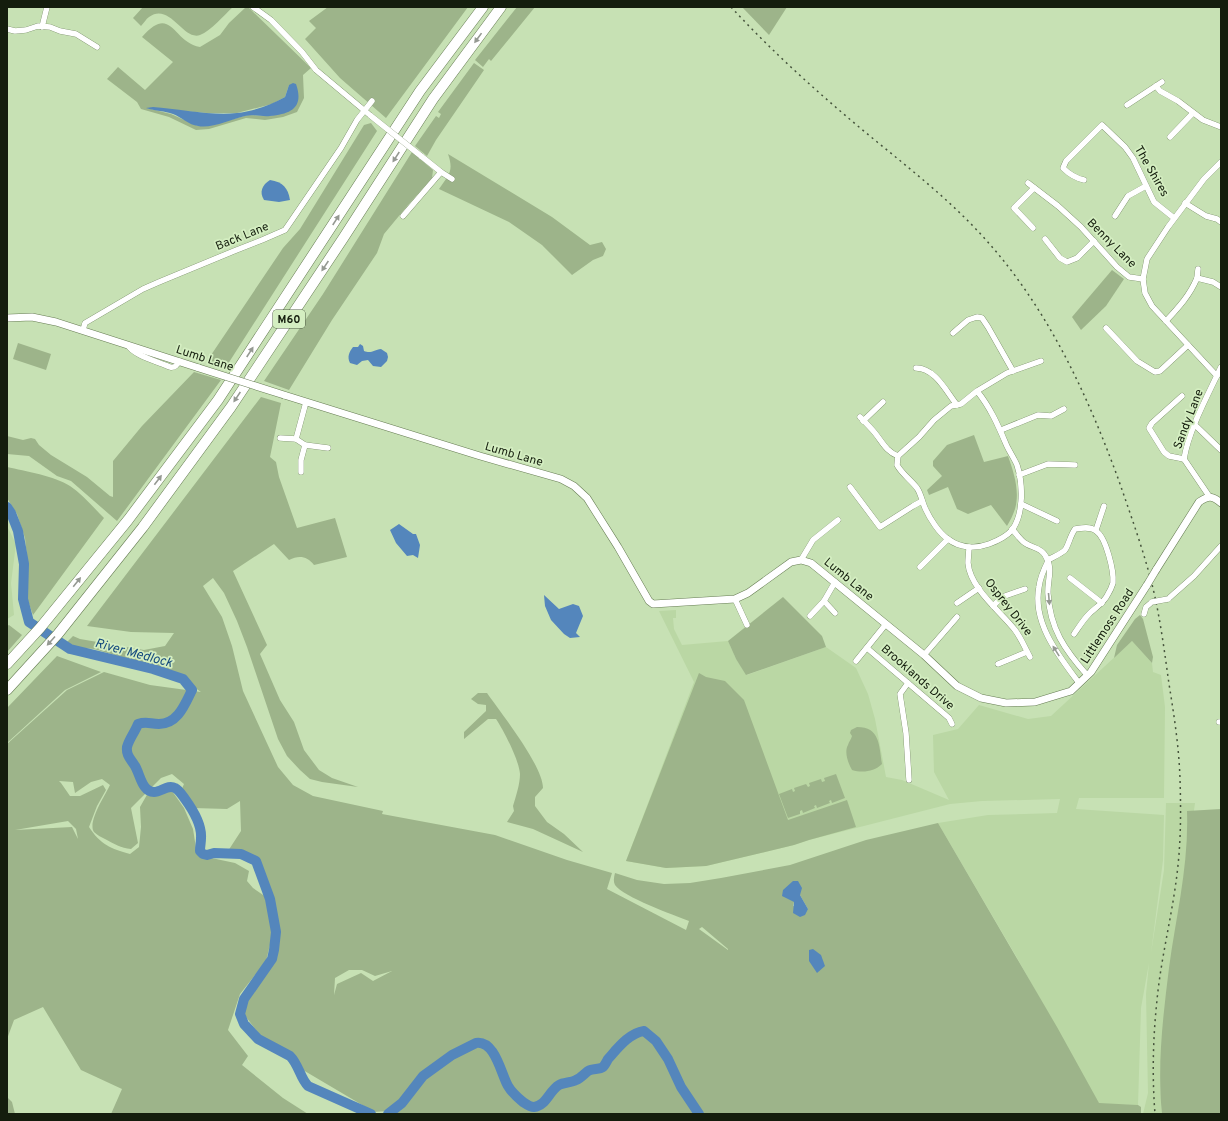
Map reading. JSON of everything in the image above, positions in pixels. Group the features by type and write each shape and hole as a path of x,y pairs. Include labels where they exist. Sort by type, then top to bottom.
{"highway":[{"name":"M60","path":"7,664 24,646 128,520 218,400 420,91 483,7"},
{"name":"M60","path":"7,690 66,624 143,527 231,407 344,237 433,99 501,7"}],"street":[{"path":"42,26 47,7"},
{"path":"253,7 271,20 302,52 316,70 371,116 441,172 452,179"},
{"path":"7,29 15,31 42,26 76,34 97,47"},
{"path":"1127,105 1162,82"},
{"path":"1156,86 1160,91 1178,101 1203,120 1221,126"},
{"name":"Back Lane","path":"82,330 85,323 144,289 285,230 341,148 356,120 372,101"},
{"path":"1170,137 1193,112"},
{"name":"The Shires","path":"1084,180 1075,178 1064,168 1066,162 1102,125 1125,147 1133,158 1154,202 1174,218"},
{"path":"1143,279 1147,259 1174,218 1204,180 1221,162"},
{"path":"403,216 441,172"},
{"name":"Benny Lane","path":"1028,183 1058,206 1081,227 1117,267 1129,277 1143,279 1144,288 1152,306 1217,376"},
{"path":"1116,216 1128,196 1146,186"},
{"path":"1007,210 1014,208 1034,188"},
{"path":"1186,203 1206,216 1217,219 1221,222"},
{"path":"1014,208 1033,228"},
{"path":"1045,240 1060,258 1067,262 1077,258 1094,241"},
{"path":"1166,321 1192,291 1197,278 1198,269"},
{"path":"1197,278 1213,282 1221,287"},
{"name":"Lumb Lane","path":"7,318 32,317 82,330 284,396 305,405 561,479 574,486 587,498 618,547 649,601 653,604 735,599 748,593 791,562 801,560 811,563 924,655"},
{"path":"953,333 968,320 977,317 982,318 988,326 1013,372"},
{"path":"1106,328 1137,362 1155,372 1160,371 1188,344"},
{"path":"976,391 989,408 1001,430 1006,445 1016,464 1019,475 1021,504 1012,529 1005,536 993,543 980,547 969,547 956,544 941,533 926,510 917,488 897,465 898,456 919,437 934,420 954,406 961,404 976,391 1007,373 1041,361"},
{"name":"Sandy Lane","path":"1209,496 1184,459 1186,446 1221,367"},
{"path":"916,368 922,368 932,373 954,406"},
{"path":"1182,396 1152,423 1149,428 1164,452 1169,456 1184,459"},
{"path":"883,402 862,419 877,435 885,447 890,452 898,456"},
{"path":"296,440 305,405"},
{"path":"1001,430 1038,415 1052,416 1064,409"},
{"path":"1195,425 1221,450"},
{"path":"280,438 296,440 305,444 328,448"},
{"path":"301,472 301,460 305,444"},
{"path":"1019,475 1048,464 1075,465"},
{"path":"850,487 880,527"},
{"path":"1209,496 1221,503"},
{"name":"Littlemoss Road","path":"924,655 957,686 981,698 1006,703 1035,702 1071,691 1091,672 1199,502 1209,496"},
{"path":"874,532 922,501"},
{"path":"1021,504 1057,521"},
{"path":"1096,530 1104,506"},
{"path":"801,560 813,540 838,520"},
{"path":"1074,634 1086,617 1102,603 1108,595 1113,583 1111,565 1101,537 1096,530 1084,527 1075,529 1064,550 1048,560 1038,586 1038,602 1046,633 1054,648 1079,683"},
{"path":"1012,529 1025,543 1040,550 1048,560 1051,573 1048,592 1050,612 1054,625 1065,647 1087,675"},
{"path":"920,567 948,539"},
{"path":"1144,614 1146,607 1152,602 1168,599 1194,576 1221,546"},
{"name":"Osprey Drive","path":"969,547 969,568 984,597 1016,631 1029,654 998,664"},
{"path":"1070,578 1102,603"},
{"path":"810,616 824,601 835,582"},
{"path":"957,603 979,588"},
{"path":"993,606 1002,597 1025,589"},
{"path":"735,599 746,624"},
{"path":"824,601 835,613"},
{"path":"924,655 957,617"},
{"path":"856,660 886,624"},
{"name":"Brooklands Drive","path":"867,648 949,718 952,724"},
{"path":"908,683 900,694 906,733 909,780"}],"shaded area":[{"path":"143,7 233,7 209,30 200,35 194,35 188,33 163,14 157,14 149,17 141,26 133,18"},
{"path":"246,7 248,7 311,68 303,75 304,98 297,112 283,117 265,120 246,118 209,129 196,130 169,117 141,109 137,102 107,79 118,67 145,90 173,62 142,37 152,27 160,24 166,24 172,27 183,39 200,47 220,35 229,23","holes":["289,85 286,112 270,116 248,115 211,125 198,126 171,114 147,108 207,113 237,113 272,104 285,97"]},
{"path":"328,7 468,7 386,118 340,78 305,39 316,28 309,21"},
{"path":"517,7 535,7 491,61 489,59 483,67 475,60"},
{"path":"742,7 787,7 769,35"},
{"path":"474,63 484,70 436,140 427,156 415,146 436,116 439,118 441,114 438,112"},
{"path":"371,123 377,131 226,367 207,361 283,248 300,229 364,125"},
{"path":"412,152 433,170 432,178 384,234 377,253 332,320 289,390 264,381 323,294"},
{"path":"448,154 552,217 590,245 602,242 606,249 603,256 593,260 572,275 542,245 509,222 439,189 450,173 451,165"},
{"path":"1112,270 1124,279 1106,306 1081,330 1072,317"},
{"path":"18,343 51,354 46,370 13,359"},
{"path":"194,372 221,380 117,521 71,481 57,476 29,456 7,454 7,436 23,440 31,438 35,439 39,445 51,455 87,477 113,497 113,461 142,426"},
{"path":"261,397 281,403 270,457 276,462 279,477 297,528 335,518 347,557 314,565 303,557 296,557 289,560 274,544 233,571 267,645 260,654 280,700 294,722 304,750 319,770 332,778 358,787 310,779 287,756 278,739 247,647 224,593 213,578 203,586 222,617 232,646 243,691 278,767 293,785 313,796 383,811 382,814 495,835 567,860 612,873 607,889 686,930 689,921 649,905 620,890 614,884 615,873 637,880 664,884 690,883 790,865 866,840 938,823 1057,1027 1099,1103 1138,1105 1141,1107 1141,1114 395,1114 401,1110 374,1112 303,1070 292,1052 268,1041 259,1034 243,1013 246,1001 277,958 279,931 273,898 257,860 242,852 228,851 241,831 240,801 227,809 193,808 181,791 184,784 172,774 161,778 131,808 138,843 131,849 118,846 94,832 93,822 95,815 110,785 102,779 91,782 75,793 73,782 59,781 70,796 80,796 103,785 106,790 97,806 89,827 97,838 106,845 130,854 139,847 141,827 140,807 148,793 156,795 172,791 184,808 193,829 196,848 202,856 235,863 249,871 247,881 253,888 266,897 273,933 266,961 240,994 228,1030 248,1056 242,1065 283,1098 308,1114 111,1114 122,1089 81,1070 43,1007 14,1020 7,1039 7,744 67,690 104,672 150,685 201,692 191,685 184,677 94,649 74,647 67,642 73,636 80,639 144,650 165,646 174,633 131,632 87,626","holes":["68,821 76,829 78,839 72,827 15,830","800,895 808,909 793,906 794,902","702,927 728,950 699,929","349,970 362,970 375,976 392,971 373,981 361,973 337,984 334,995 335,978"]},
{"path":"974,435 984,462 1008,456 1014,475 1017,496 1015,509 1007,526 991,505 968,514 957,509 948,487 929,495 927,490 942,476 933,466 933,461 947,445"},
{"path":"7,467 40,474 64,482 88,501 104,518 33,615 27,598 28,566 25,538 17,514 7,498"},
{"path":"7,526 16,544 11,583 14,615 7,619"},
{"path":"783,597 822,636 826,647 746,675 736,659 728,641"},
{"path":"676,610 676,618 673,618 674,629 682,645 728,641 736,659 747,675 826,647 856,668 868,694 875,719 886,777 902,780 949,800 934,772 933,735 958,729 979,705 1028,719 1051,716 1132,641 1152,663 1153,672 1161,675 1165,707 1164,798 1079,798 1076,809 1164,815 1163,860 1151,953 1164,870 1166,803 1195,803 1162,1038 1160,1085 1162,1114 1143,1114 1148,1093 1146,994 1149,963 1141,1008 1138,1105 1099,1104 1016,956 938,823 988,815 1057,813 1060,799 982,801 950,804 794,845 706,866 666,868 626,861 694,682 659,611"},
{"path":"1140,615 1143,619 1153,657 1152,663 1132,641 1114,658 1117,645 1135,619"},
{"path":"9,625 22,635 7,652 7,626"},
{"path":"57,656 101,672 65,690 7,743 7,708"},
{"path":"699,673 706,677 725,681 744,700 788,820 847,800 856,827 794,845 706,866 666,868 626,861"},
{"path":"478,693 487,693 520,740 536,767 541,778 543,788 535,797 535,806 547,822 564,834 583,852 533,829 507,822 514,811 513,806 519,786 520,774 517,761 507,738 496,719 488,719 464,739 464,732 486,711 486,705 478,704 471,699"},
{"path":"857,727 870,730 877,738 882,764 875,769 864,772 852,770 848,761 846,751 852,736 850,733 851,730"},
{"path":"836,774 845,798 832,803 831,800 829,801 830,803 817,808 816,805 814,806 815,808 803,813 802,810 800,811 800,814 788,818 779,794 792,789 793,792 795,791 794,788 806,784 808,787 810,786 809,783 821,779 822,782 825,781 824,778"},
{"path":"1221,809 1221,1114 1162,1114 1160,1059 1169,968 1184,871 1187,811"},
{"path":"7,1097 12,1102 15,1114 7,1114"}],"water":[{"path":"293,83 296,84 298,92 297,104 290,111 278,115 248,115 203,127 191,124 167,112 146,108 153,107 217,114 250,111 274,103 285,97 289,85"},
{"path":"270,180 278,182 284,186 288,192 290,200 279,202 264,200 262,197 262,189"},
{"path":"360,344 366,352 381,349 387,353 387,361 381,367 373,366 368,360 362,361 357,365 350,363 350,351 353,347 358,347"},
{"path":"399,524 413,534 416,534 420,545 418,558 413,555 407,556 396,543 390,530"},
{"path":"544,595 559,609 573,604 579,606 583,616 576,633 580,637 570,638 564,634 551,620 545,606"},
{"path":"793,881 798,881 802,888 800,895 808,909 805,915 800,917 793,913 794,902 782,896 783,890"},
{"path":"813,949 821,955 825,966 817,973 809,961 809,950"}],"waterway":[{"name":"River Medlock","path":"7,507 18,531 24,564 23,599 29,622 70,649 153,669 183,679 192,690 180,712 171,721 159,724 138,724 127,747 128,755 147,789 154,792 172,787 182,794 198,822 201,833 200,851 203,854 241,854 256,861 270,899 276,932 272,959 244,999 240,1014 244,1024 258,1039 290,1056 308,1086 371,1114"},
{"name":"River Medlock","path":"388,1114 402,1103 423,1076 452,1055 476,1043 483,1043 493,1052 505,1081 511,1091 523,1102 534,1107 542,1104 559,1085 572,1082 590,1070 603,1067 608,1059 628,1038 644,1031 656,1041 668,1059 681,1087 699,1114"}],"railway":[{"path":"731,7 773,50 816,90 926,182 971,224 996,252 1019,281 1040,312 1059,345 1092,412 1106,446 1138,538 1155,597 1179,755 1181,803 1179,850 1175,890 1161,968 1156,1014 1153,1071 1155,1114"}]}
